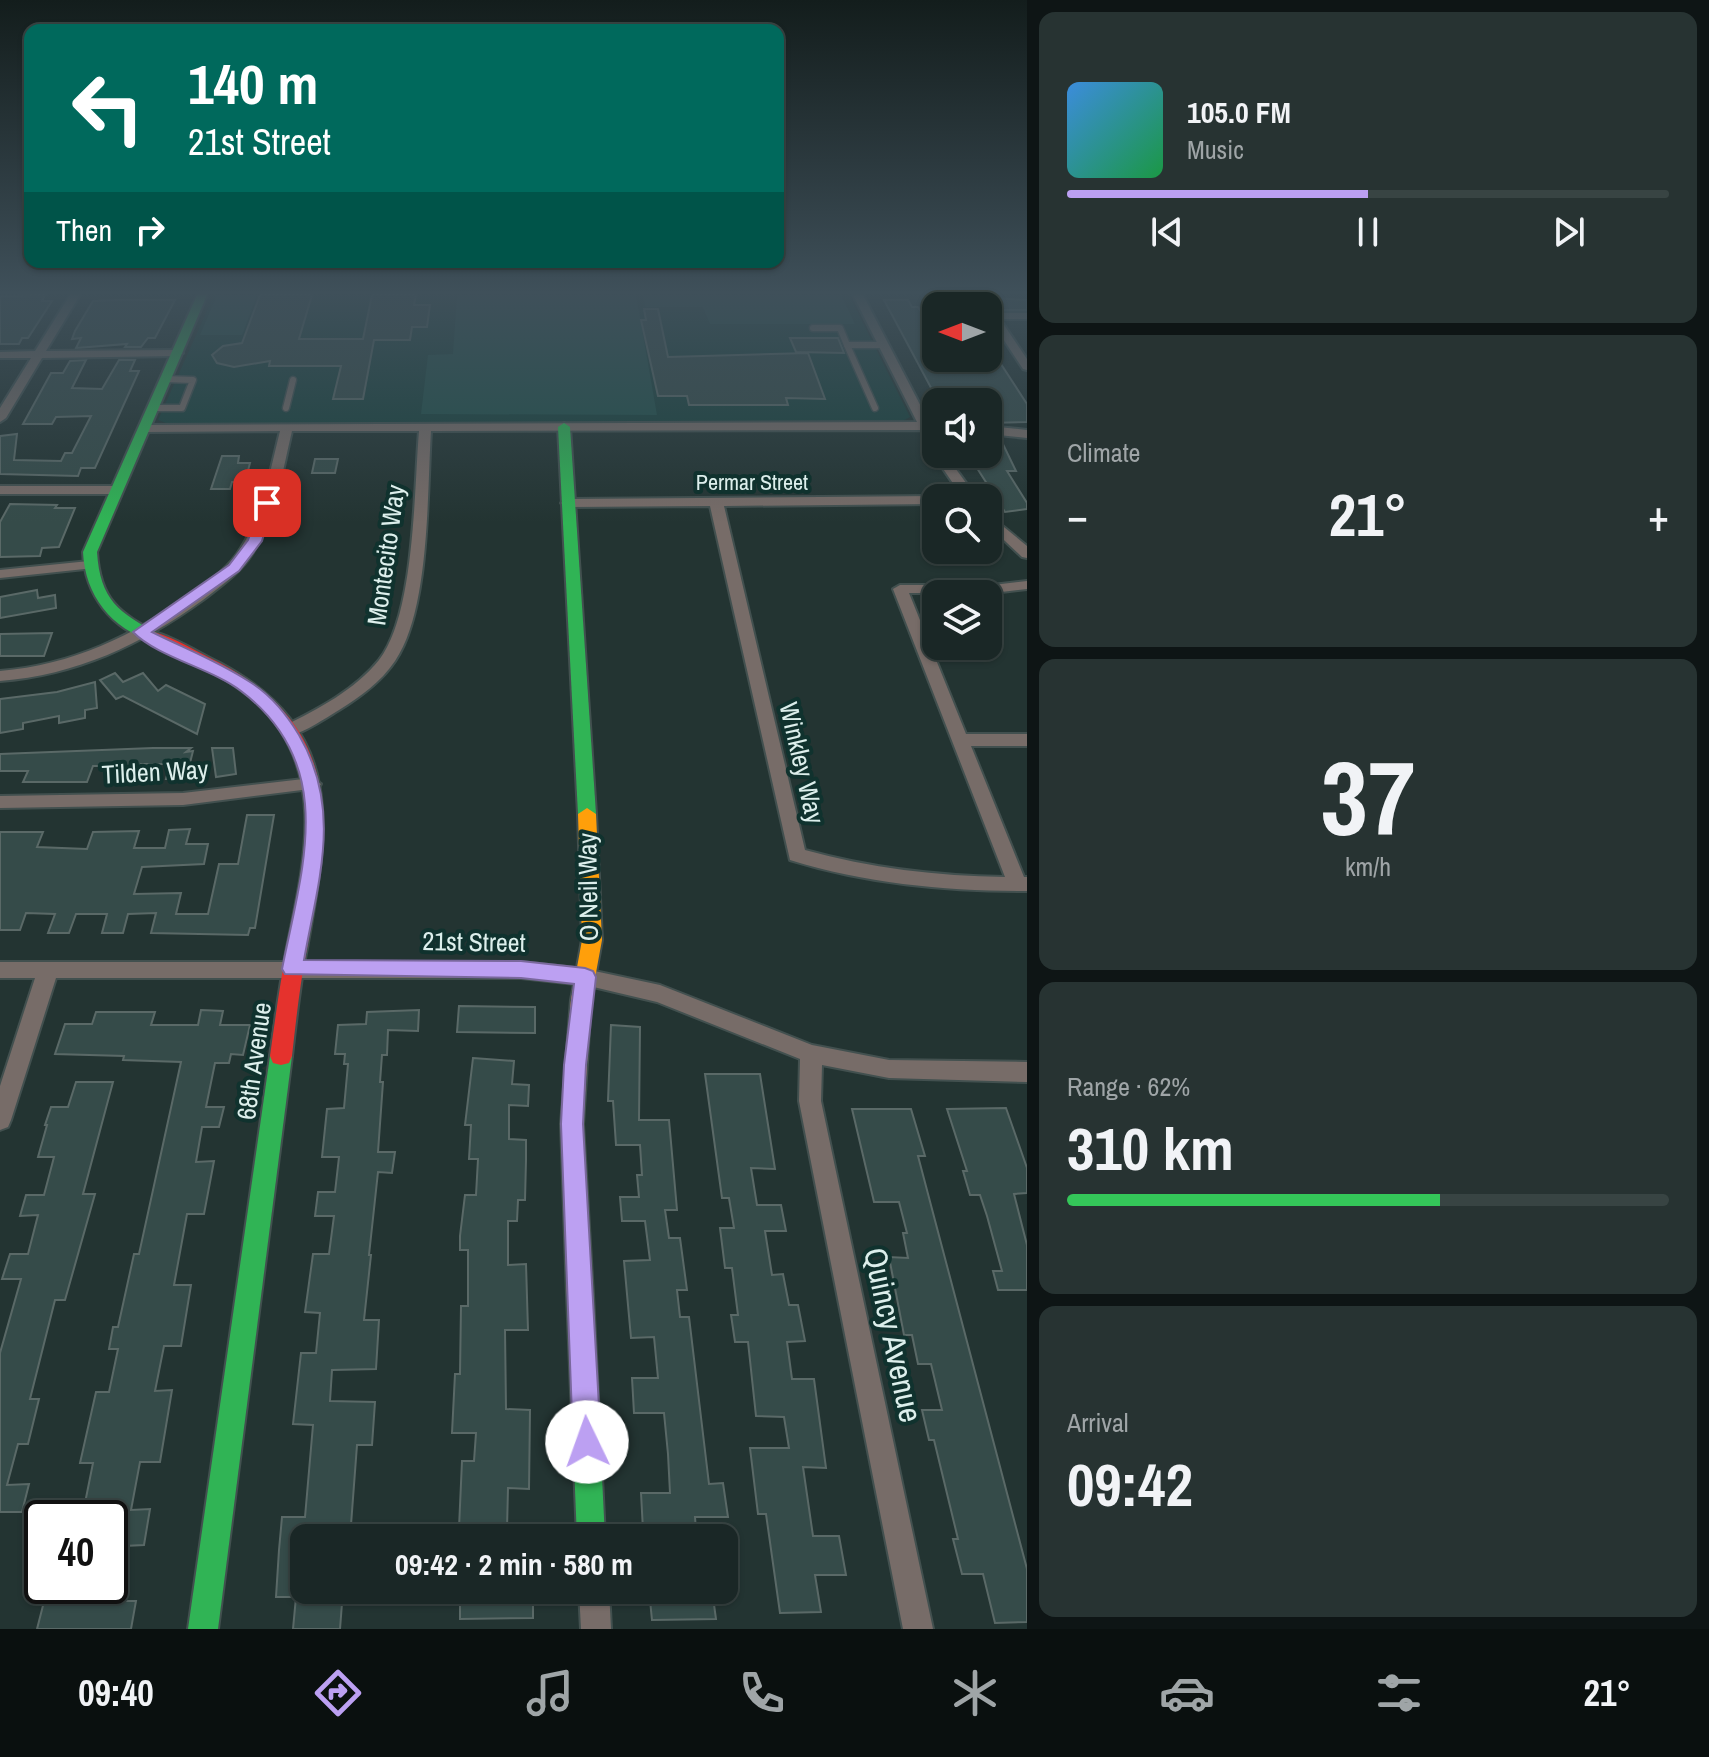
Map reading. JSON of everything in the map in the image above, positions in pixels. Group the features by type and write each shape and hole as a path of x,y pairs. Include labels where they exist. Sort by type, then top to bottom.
{"street":[{"path":"1,418 29,371"},
{"path":"0,574 89,565 90,552 115,490 169,371"},
{"path":"899,371 922,412"},
{"path":"144,428 922,426"},
{"name":"Montecito Way","path":"290,730 352,694 372,677 397,645 408,610 425,427"},
{"name":"O Neil Way","path":"564,427 592,908 592,940 575,1065 572,1124 590,1524"},
{"path":"0,676 62,668 113,649 219,581 246,554 260,528 287,428"},
{"path":"1002,431 1027,434"},
{"path":"0,490 115,490"},
{"name":"Permar Street","path":"568,503 922,500"},
{"name":"Winkley Way","path":"716,502 797,855 883,877 933,883 1022,884"},
{"path":"1002,532 1027,554"},
{"path":"1007,537 1027,533"},
{"name":"68th Avenue","path":"89,565 93,587 113,614 141,632 246,686 290,730 305,759 312,784 317,839 293,969 203,1629"},
{"path":"1022,884 900,589 993,589 1027,585"},
{"path":"960,740 1027,740"},
{"name":"Tilden Way","path":"0,802 183,799 312,784"},
{"name":"21st Street","path":"0,970 521,970 585,977 660,994 811,1054 889,1069 1027,1072"},
{"path":"0,1120 48,970"},
{"name":"Quincy Avenue","path":"811,1054 810,1101 918,1629"},
{"path":"595,1604 596,1629"}],"lane":[{"path":"859,371 875,408"},
{"path":"152,408 182,408 193,380 165,379"},
{"path":"286,408 293,380"}],"shaded area":[{"path":"180,371 887,371 910,417 903,421 659,423 166,423 158,420"},
{"path":"426,371 649,371 657,415 421,414"}],"building":[{"path":"80,371 72,388 102,389 113,371 139,371 95,468 81,468 78,476 0,474 0,436 17,434 14,460 61,461 65,453 72,453 91,416 56,417 52,424 23,424 51,373"},
{"path":"340,371 368,371 363,399 333,399"},
{"path":"652,371 815,371 825,399 786,398 788,405 689,405 687,396 658,396"},
{"path":"1005,371 1027,404 1027,422 1002,423 1002,388 931,388 923,372"},
{"path":"1002,442 1016,471 1007,471 1027,503 1027,509 1005,512 1002,507 1002,484 987,484 977,468 1002,468"},
{"path":"222,456 239,456 238,463 250,463 245,482 232,482 230,489 211,489"},
{"path":"315,459 338,459 335,473 312,473"},
{"path":"10,504 75,508 59,547 42,548 40,556 0,557 0,522"},
{"path":"37,590 38,598 55,595 56,608 0,618 0,597"},
{"path":"52,633 44,656 0,656 0,634"},
{"path":"115,673 123,682 143,673 158,691 166,685 205,704 197,734 123,696 116,699 100,680"},
{"path":"95,682 97,708 85,710 85,718 59,723 59,716 23,723 23,729 0,733 0,699 57,692"},
{"path":"191,748 186,752 193,751 186,779 166,779 170,764 141,764 136,779 115,780 120,766 93,766 87,782 23,782 28,771 0,771 0,754"},
{"path":"212,748 233,748 236,774 216,777"},
{"path":"247,815 274,815 255,928 250,928 248,935 151,933 156,913 128,914 123,933 102,933 107,914 76,914 69,933 48,933 55,914 26,913 20,930 0,930 0,832 43,832 37,847 87,849 93,832 139,831 134,848 165,848 169,830 190,829 186,844 208,844 204,864 142,867 134,894 181,893 176,914 208,914 219,864 238,864"},
{"path":"459,1006 535,1007 535,1033 457,1032"},
{"path":"201,1010 223,1011 220,1025 250,1025 243,1055 231,1054 229,1063 215,1063 206,1107 224,1107 219,1127 202,1127 196,1162 214,1161 204,1214 187,1214 174,1285 191,1285 181,1346 164,1346 155,1391 172,1390 160,1462 140,1462 131,1510 150,1509 144,1545 128,1546 128,1500 86,1500 93,1463 80,1463 96,1392 109,1392 118,1349 109,1349 113,1327 118,1327 134,1254 139,1254 181,1062 55,1054 65,1024 92,1024 96,1012 155,1012 151,1025 198,1025"},
{"path":"419,1010 418,1031 388,1030 387,1055 382,1055 378,1152 395,1152 392,1173 378,1172 369,1255 364,1320 379,1320 376,1369 332,1370 330,1401 375,1402 372,1445 357,1445 351,1524 290,1524 290,1597 276,1597 282,1517 305,1517 313,1425 293,1424 301,1353 316,1353 320,1313 305,1312 313,1254 329,1254 334,1216 315,1216 318,1192 335,1192 339,1157 322,1157 327,1109 344,1108 348,1064 344,1064 345,1054 335,1054 338,1025 366,1024 367,1012"},
{"path":"611,1025 640,1027 639,1120 669,1120 677,1210 665,1210 669,1238 680,1238 687,1290 677,1290 680,1317 689,1317 709,1484 723,1483 728,1517 695,1517 696,1524 643,1524 641,1493 670,1493 668,1454 664,1413 634,1413 632,1378 658,1378 654,1337 631,1338 624,1261 650,1260 645,1221 622,1221 620,1197 639,1197 637,1175 642,1175 640,1145 616,1145 613,1101 608,1101"},
{"path":"473,1058 514,1061 512,1084 529,1085 528,1106 509,1105 509,1139 526,1140 526,1160 525,1200 518,1200 517,1221 508,1221 508,1265 526,1264 528,1330 505,1330 506,1409 530,1410 529,1489 508,1488 507,1524 459,1524 462,1461 474,1461 476,1433 452,1433 455,1374 460,1374 461,1306 468,1306 468,1250 460,1250 460,1236 465,1195 476,1195 478,1159 469,1159 471,1125 465,1125"},
{"path":"705,1074 760,1074 775,1169 751,1168 757,1205 781,1205 786,1231 765,1231 772,1275 783,1274 789,1305 798,1305 805,1341 787,1342 792,1379 814,1379 826,1468 803,1467 813,1536 839,1536 846,1575 815,1575 821,1612 780,1613 766,1514 758,1514 750,1448 789,1448 784,1417 756,1416 748,1342 735,1342 731,1315 738,1315 732,1268 725,1268 720,1228 734,1228 729,1198 722,1198"},
{"path":"76,1082 113,1082 83,1194 95,1194 65,1300 55,1300 30,1399 39,1399 28,1444 18,1444 7,1485 29,1484 22,1512 0,1512 0,1353 21,1279 2,1279 10,1254 28,1254 38,1215 20,1216 26,1195 44,1195 54,1157 38,1157 51,1107 68,1107"},
{"path":"1006,1108 1027,1168 1027,1193 1014,1194 1027,1245 1027,1290 998,1290 993,1271 1002,1271 987,1216 980,1195 970,1195 963,1171 967,1171 947,1109"},
{"path":"852,1109 911,1109 925,1156 918,1156 1027,1569 1027,1622 995,1623 983,1574 962,1574 953,1539 958,1539 934,1440 929,1440 922,1410 942,1410 931,1364 918,1364 912,1335 904,1335 889,1257 908,1258 903,1233 907,1233 899,1202 874,1202"},
{"path":"128,1601 136,1601 131,1629 37,1629 43,1604 128,1604"},
{"path":"295,1604 342,1604 340,1629 293,1629"},
{"path":"460,1604 533,1604 533,1618 460,1619"},
{"path":"650,1604 714,1604 716,1619 652,1620"}],"traffic: fast":[{"path":"154,637 116,614 99,595 91,569 90,552 169,371"},
{"path":"564,427 587,814"},
{"path":"203,1629 281,1056"},
{"path":"580,1295 590,1524"}],"traffic: slow":[{"path":"580,1295 572,1124 581,1000 592,940 587,814"}],"traffic: jam":[{"path":"154,637 222,671 254,692 281,719 298,746 309,773 314,801 313,859 281,1056"}],"route":[{"path":"267,503 255,541 234,568 141,632 199,659 246,686 281,718 305,759 317,811 317,839 293,969 521,970 585,977 572,1124 587,1442"}]}
